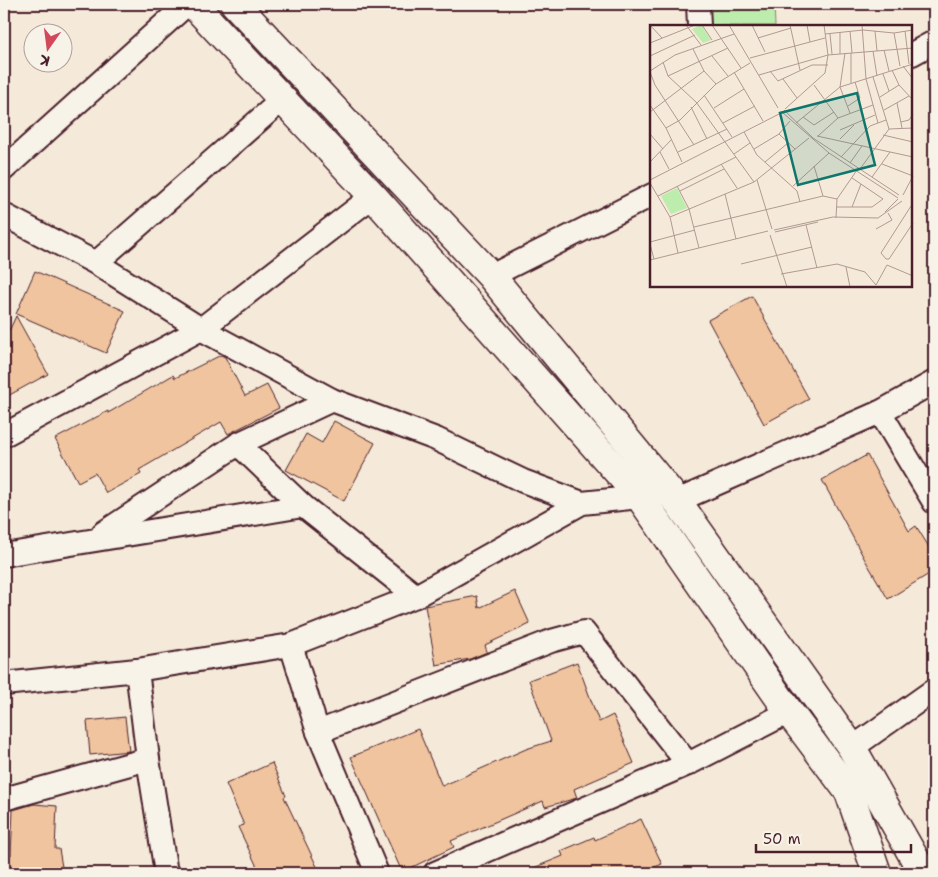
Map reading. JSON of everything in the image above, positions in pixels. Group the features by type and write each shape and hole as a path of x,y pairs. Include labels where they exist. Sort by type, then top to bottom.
{"street":[{"path":"4,169 187,4"},
{"path":"194,4 373,196 640,497 789,712 849,792 877,873"},
{"path":"235,4 492,276 677,501 852,748 923,873"},
{"path":"698,4 699,25"},
{"path":"913,53 934,42"},
{"path":"96,263 283,99"},
{"path":"4,435 201,328 373,196"},
{"path":"492,276 650,196"},
{"path":"4,215 96,263 201,328 332,400 436,440 523,481 582,503"},
{"path":"677,501 880,412 934,382"},
{"path":"96,538 238,444 332,400"},
{"path":"880,412 934,502"},
{"path":"238,444 303,506 416,596"},
{"path":"4,684 137,670 291,645 416,596 582,503 640,497"},
{"path":"4,555 96,538 303,506"},
{"path":"318,732 551,641 584,632 688,764"},
{"path":"291,645 318,732 377,873"},
{"path":"137,670 148,759 166,873"},
{"path":"852,748 934,690"},
{"path":"435,873 688,764 789,712"},
{"path":"4,799 148,759"}],"green space":[{"path":"710,4 774,4 775,25 710,25"}],"building":[{"path":"35,271 125,311 106,353 16,314"},
{"path":"752,296 809,399 764,424 708,320"},
{"path":"16,316 48,374 4,398 4,333 10,329"},
{"path":"221,355 225,357 245,396 267,385 279,408 228,434 221,422 139,470 141,474 106,493 95,473 78,482 55,439 108,411 108,413 173,375 175,378"},
{"path":"334,421 375,443 344,501 286,470 306,434 322,443"},
{"path":"867,455 909,531 916,526 934,555 934,571 888,599 822,480"},
{"path":"515,591 530,624 485,645 487,652 470,659 436,665 425,606 477,596 479,608"},
{"path":"577,662 599,722 613,715 634,763 574,789 577,798 545,807 543,801 451,841 454,847 402,872 351,757 418,729 442,786 526,749 551,741 529,680"},
{"path":"125,717 129,751 90,755 87,721"},
{"path":"272,763 286,796 284,797 320,873 260,873 238,827 244,825 226,784"},
{"path":"34,804 57,806 55,849 59,849 63,873 6,873 4,856 11,855 13,810"},
{"path":"641,819 662,864 642,873 521,873 563,856 561,851 594,837 595,840"}]}
